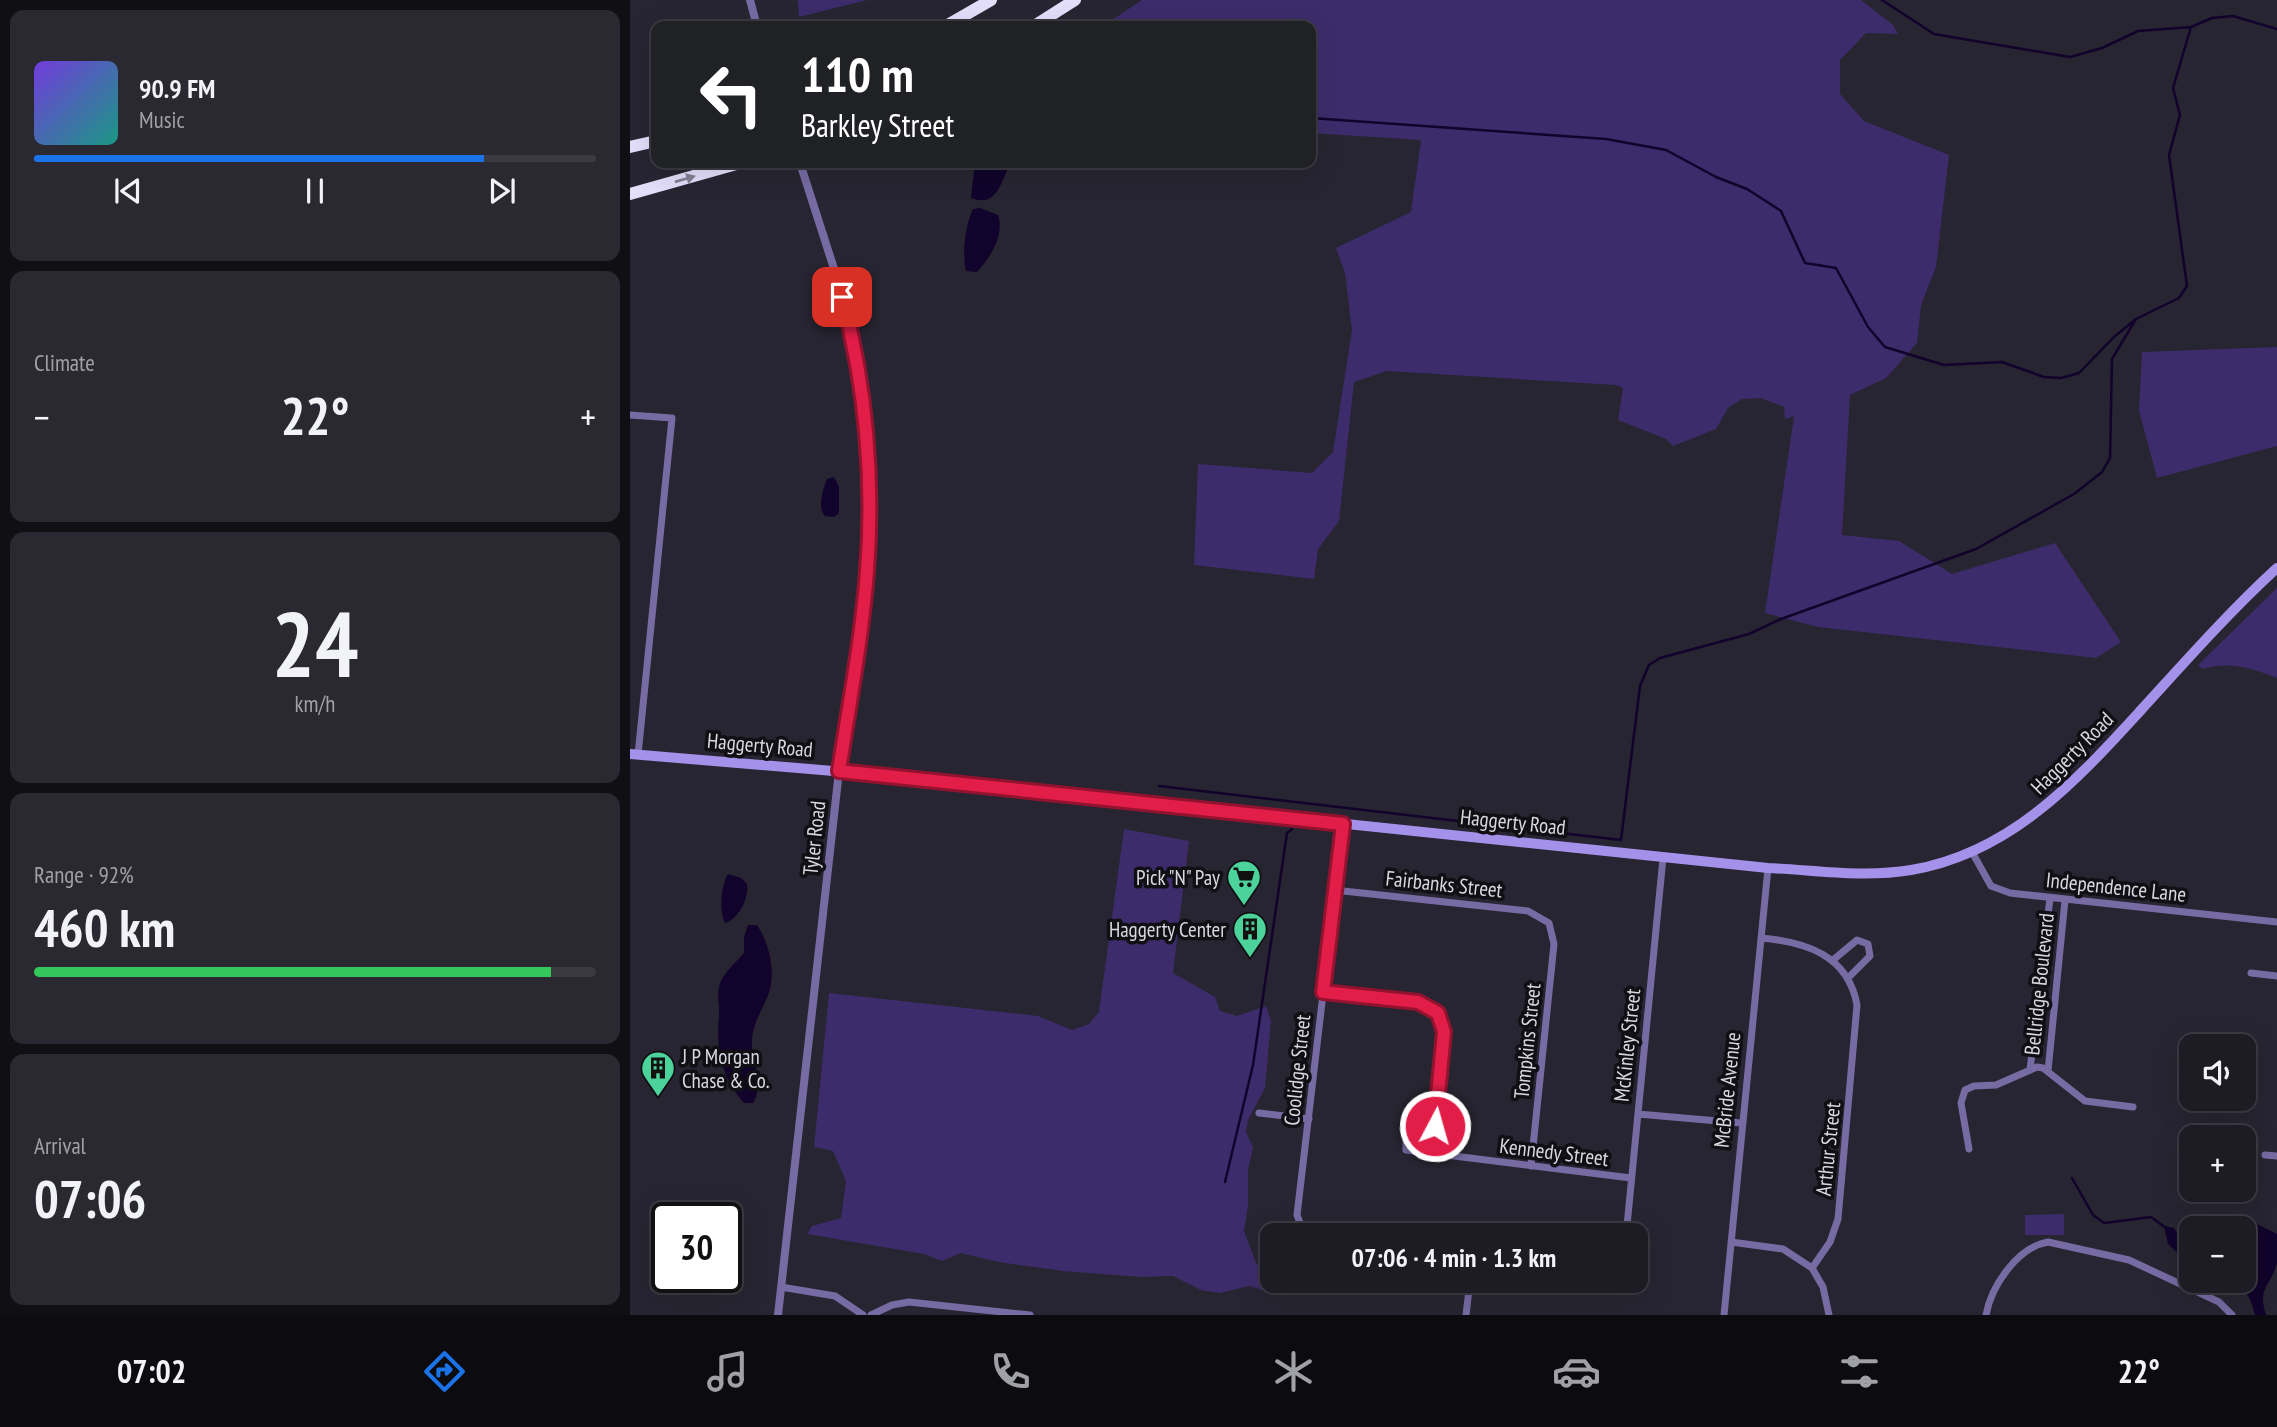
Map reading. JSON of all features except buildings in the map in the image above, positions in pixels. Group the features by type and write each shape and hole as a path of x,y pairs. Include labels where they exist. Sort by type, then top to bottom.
{"highway":[{"path":"954,21 990,0"},
{"path":"1042,21 1075,0"},
{"path":"630,147 651,142"},
{"path":"630,194 722,168"}],"main road":[{"name":"Haggerty Road","path":"634,754 839,771 1768,868 1853,874 1885,873 1928,866 1972,852 2033,817 2078,779 2193,653 2277,568"}],"street":[{"path":"750,0 756,21"},
{"name":"Tyler Road","path":"778,1315 839,771 866,584 867,463 859,378 846,312 802,168"},
{"path":"630,415 673,418 634,754"},
{"name":"Coolidge Street","path":"1300,1223 1297,1214 1343,824"},
{"name":"Independence Lane","path":"1972,852 1991,886 2010,893 2277,922"},
{"name":"McKinley Street","path":"1627,1223 1663,858"},
{"name":"McBride Avenue","path":"1724,1315 1768,868"},
{"name":"Fairbanks Street","path":"1334,890 1528,911 1547,921"},
{"name":"Bellridge Boulevard","path":"2033,1068 2050,898"},
{"name":"Bellridge Boulevard","path":"2048,1071 2065,900"},
{"name":"Tompkins Street","path":"1531,1166 1554,944 1554,933 1547,921"},
{"name":"Arthur Street","path":"1761,938 1801,944 1833,960 1848,978 1856,997 1858,1021 1838,1219 1830,1242 1812,1268"},
{"path":"1833,960 1857,940 1868,944 1870,956 1848,978"},
{"path":"2251,973 2277,976"},
{"path":"1323,992 1418,1002 1438,1013 1444,1032 1434,1135 1432,1155 1406,1150 1406,1141 1412,1132 1434,1135"},
{"path":"1969,1149 1961,1103 1965,1090 1996,1084 2033,1068 2048,1071 2085,1101 2133,1107"},
{"path":"1259,1113 1309,1119"},
{"path":"1638,1114 1741,1123"},
{"path":"2265,1154 2277,1156"},
{"name":"Kennedy Street","path":"1432,1155 1630,1178"},
{"path":"1731,1242 1783,1249 1812,1268 1824,1287 1829,1315"},
{"path":"1986,1315 1993,1291 2022,1257 2042,1243 2072,1246 2129,1260 2219,1303 2232,1315"},
{"path":"781,1287 835,1296 863,1315"},
{"path":"1466,1315 1469,1293"},
{"path":"871,1315 901,1303 1030,1315"},
{"path":"950,1315 951,1306"}],"shaded area":[{"path":"798,0 867,0 799,17"},
{"path":"1142,0 1861,0 1893,25 1898,34 1866,33 1840,60 1840,94 1864,121 1949,155 1936,267 1921,305 1917,343 1886,378 1850,395 1842,535 1899,541 1952,574 2055,543 2121,642 2096,658 1818,627 1765,613 1794,416 1785,419 1784,407 1761,398 1742,399 1728,408 1716,429 1673,446 1666,439 1618,420 1623,388 1616,385 1387,371 1354,382 1339,521 1318,549 1314,579 1194,565 1198,464 1312,473 1333,452 1352,330 1345,273 1336,248 1411,212 1421,140 1316,133 1316,21 1110,21"},
{"path":"974,168 1008,168 993,196 980,200 971,198"},
{"path":"980,208 998,215 998,238 987,260 977,272 966,271 966,231 973,209"},
{"path":"2277,347 2277,446 2157,478 2139,411 2142,352"},
{"path":"834,477 839,487 839,513 834,517 825,516 821,508 823,493 827,479"},
{"path":"2277,588 2277,678 2240,667 2202,669 2198,665"},
{"path":"1124,829 1189,841 1173,973 1215,997 1220,1011 1237,1016 1266,1006 1271,1021 1265,1088 1248,1120 1246,1132 1253,1147 1248,1170 1248,1205 1244,1231 1256,1263 1260,1266 1260,1289 1249,1286 1220,1293 1201,1290 1173,1276 1141,1277 1063,1271 998,1262 961,1253 942,1261 924,1254 807,1234 812,1226 841,1218 846,1181 833,1151 814,1147 829,993 1038,1016 1072,1030 1089,1024 1099,1012"},
{"path":"728,874 741,878 747,884 747,890 739,913 725,923 722,898"},
{"path":"748,925 757,925 762,933 772,970 770,989 753,1034 752,1047 758,1087 753,1103 744,1103 730,1083 725,1073 718,1040 720,984 744,953 744,937"},
{"path":"2064,1214 2064,1235 2025,1235 2025,1215"},
{"path":"2256,1224 2277,1234 2277,1263 2263,1298 2266,1315 2255,1315 2246,1293 2256,1293"},
{"path":"2164,1226 2174,1228 2179,1236 2179,1255 2168,1244"}],"waterway":[{"path":"1882,0 1934,34 2070,57 2102,48 2138,31 2191,27 2212,18 2233,16 2277,29"},
{"path":"1316,118 1606,139 1666,150 1716,177 1747,189 1781,211 1805,263 1836,268 1868,327 1885,347 1944,365 2002,362 2044,377 2061,378 2079,373 2136,319 2179,298 2187,286 2169,155 2180,115 2173,88 2191,27"},
{"path":"1159,786 1621,840 1640,686 1649,665 1660,658 1749,634 1781,619 1976,549 2074,494 2102,472 2110,458 2112,359 2136,319"},
{"path":"1225,1182 1253,1065 1287,833 1292,829"},
{"path":"2072,1178 2093,1215 2104,1223 2151,1217 2166,1228"}],"place":[{"name":"Pick \"N\" Pay","path":"1244,907"},
{"name":"Haggerty Center","path":"1250,959"},
{"name":"J P Morgan Chase & Co.","path":"658,1098"}],"route":[{"path":"842,297 859,378 868,472 869,526 864,609 839,771 1343,824 1323,992 1418,1002 1438,1013 1443,1021 1444,1032 1435,1126"}]}
